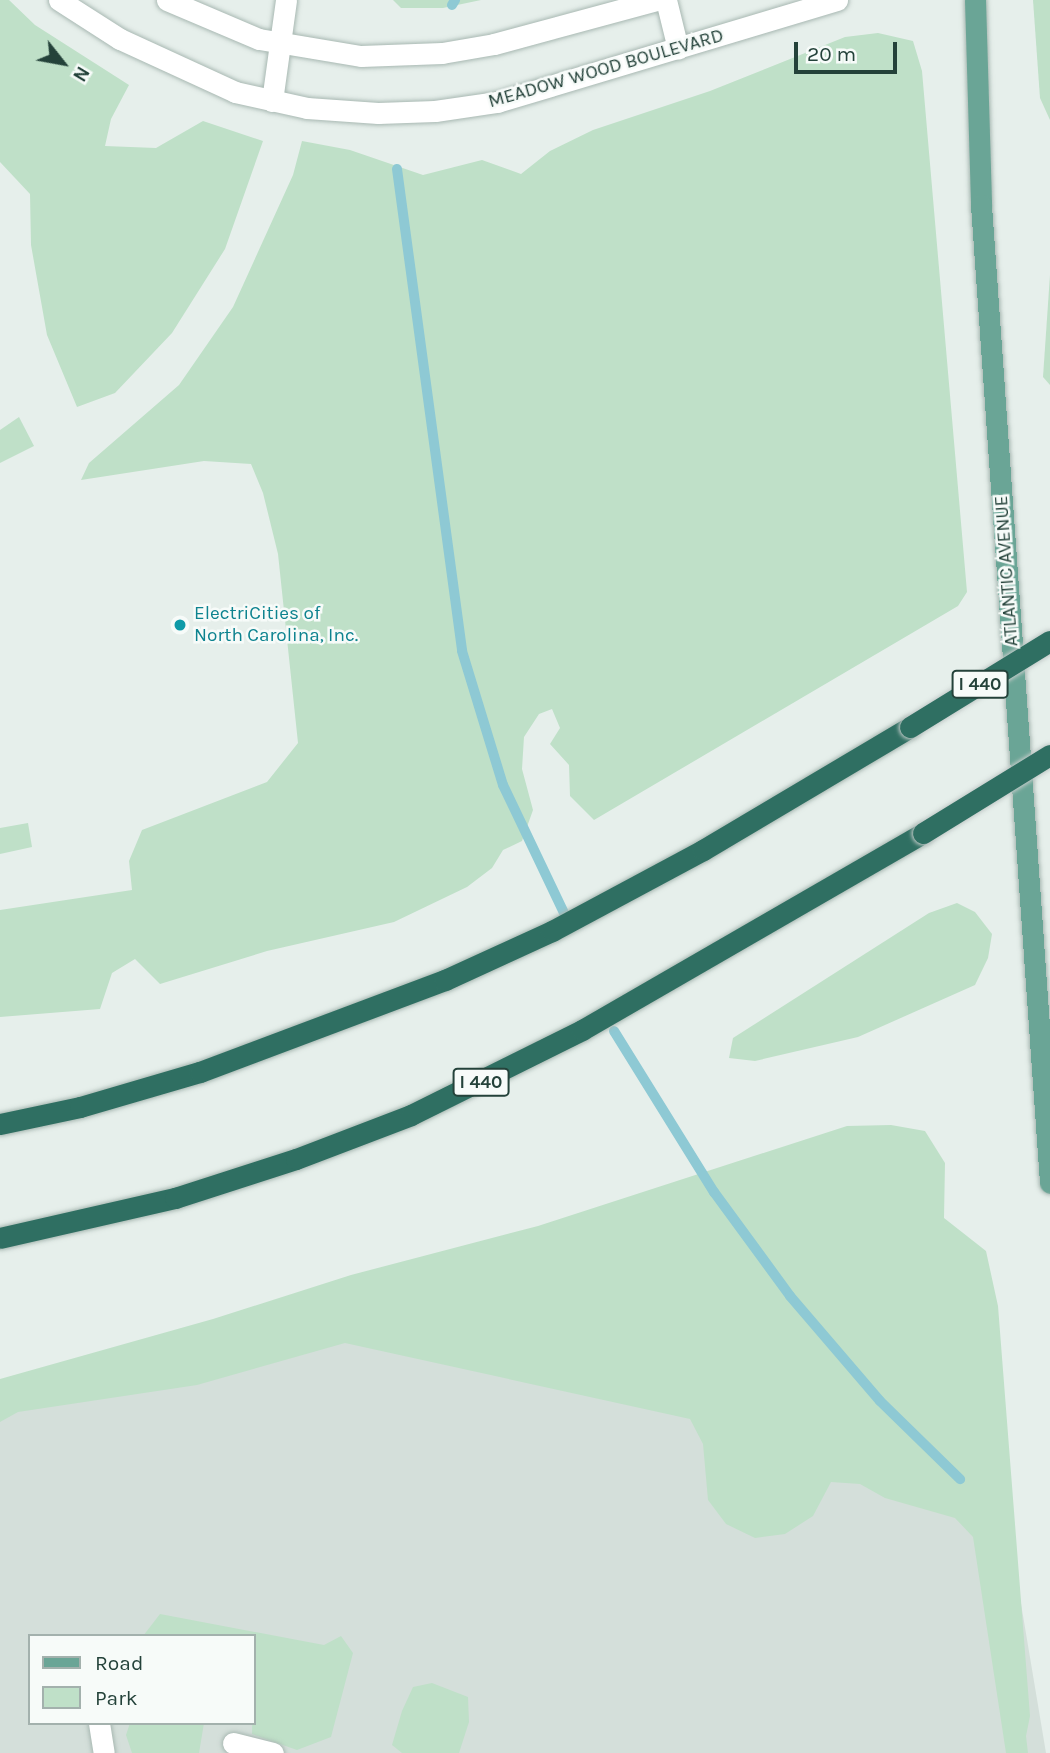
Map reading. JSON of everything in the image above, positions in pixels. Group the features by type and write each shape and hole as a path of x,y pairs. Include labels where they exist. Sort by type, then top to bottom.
{"highway":[{"name":"I 440","path":"0,1124 80,1107 200,1072 444,980 552,931 703,850 1050,641"},
{"name":"I 440","path":"0,1238 175,1198 296,1159 411,1115 582,1030 923,833 1050,755"}],"main road":[{"name":"ATLANTIC AVENUE","path":"975,0 981,205 1050,1183"}],"street":[{"name":"MEADOW WOOD BOULEVARD","path":"59,0 120,39 234,92 272,101 378,113 435,111 497,102 837,0"},
{"path":"167,0 201,18 282,44 361,56 442,53 545,33 657,0"},
{"path":"272,101 286,0"},
{"path":"666,0 678,49"},
{"path":"99,1725 104,1753"},
{"path":"232,1740 273,1753"}],"shaded area":[{"path":"280,1310 1002,1490 1046,1753 0,1753 0,1393"}],"green space":[{"path":"0,0 9,0 35,25 129,85 111,119 105,146 156,148 203,121 263,141 225,249 172,333 115,393 77,407 47,335 31,245 30,194 0,162"},
{"path":"393,0 481,0 443,8 401,8"},
{"path":"1033,0 1050,0 1050,120 1040,98"},
{"path":"878,33 913,41 922,71 967,592 958,606 594,820 570,796 569,765 550,744 560,728 552,709 539,714 524,737 522,769 533,810 522,841 503,850 492,868 467,887 394,922 267,951 160,984 135,959 112,973 100,1009 0,1017 0,910 132,890 129,861 142,830 267,782 298,743 278,554 263,493 251,464 204,461 81,480 89,463 179,385 233,307 293,175 302,141 350,150 423,175 482,160 521,174 550,151 593,130 710,91 845,37"},
{"path":"1050,275 1050,385 1043,377"},
{"path":"19,417 34,446 0,463 0,430"},
{"path":"28,823 32,847 0,854 0,828"},
{"path":"957,903 975,912 992,934 988,958 975,985 858,1037 755,1061 729,1058 733,1038 929,913"},
{"path":"891,1125 925,1131 945,1163 944,1218 986,1251 998,1306 1030,1716 1026,1736 1028,1753 1006,1753 973,1537 955,1518 885,1498 860,1484 831,1482 813,1516 785,1534 755,1538 726,1524 708,1500 703,1444 690,1419 345,1343 197,1385 18,1412 0,1422 0,1379 213,1319 351,1275 538,1226 847,1126"},
{"path":"160,1614 324,1645 341,1636 353,1653 331,1737 297,1750 252,1734 252,1725 256,1725 256,1634 145,1634"},
{"path":"432,1683 468,1697 469,1722 459,1753 402,1753 392,1745 402,1711 413,1687"},
{"path":"129,1725 204,1725 199,1753 132,1753 126,1735"}],"waterway":[{"path":"452,5 455,0"},
{"path":"397,169 462,651 503,785 567,919"},
{"path":"614,1031 714,1192 790,1296 880,1401 960,1479"}],"place":[{"name":"ElectriCities of North Carolina, Inc.","path":"180,625"}]}
